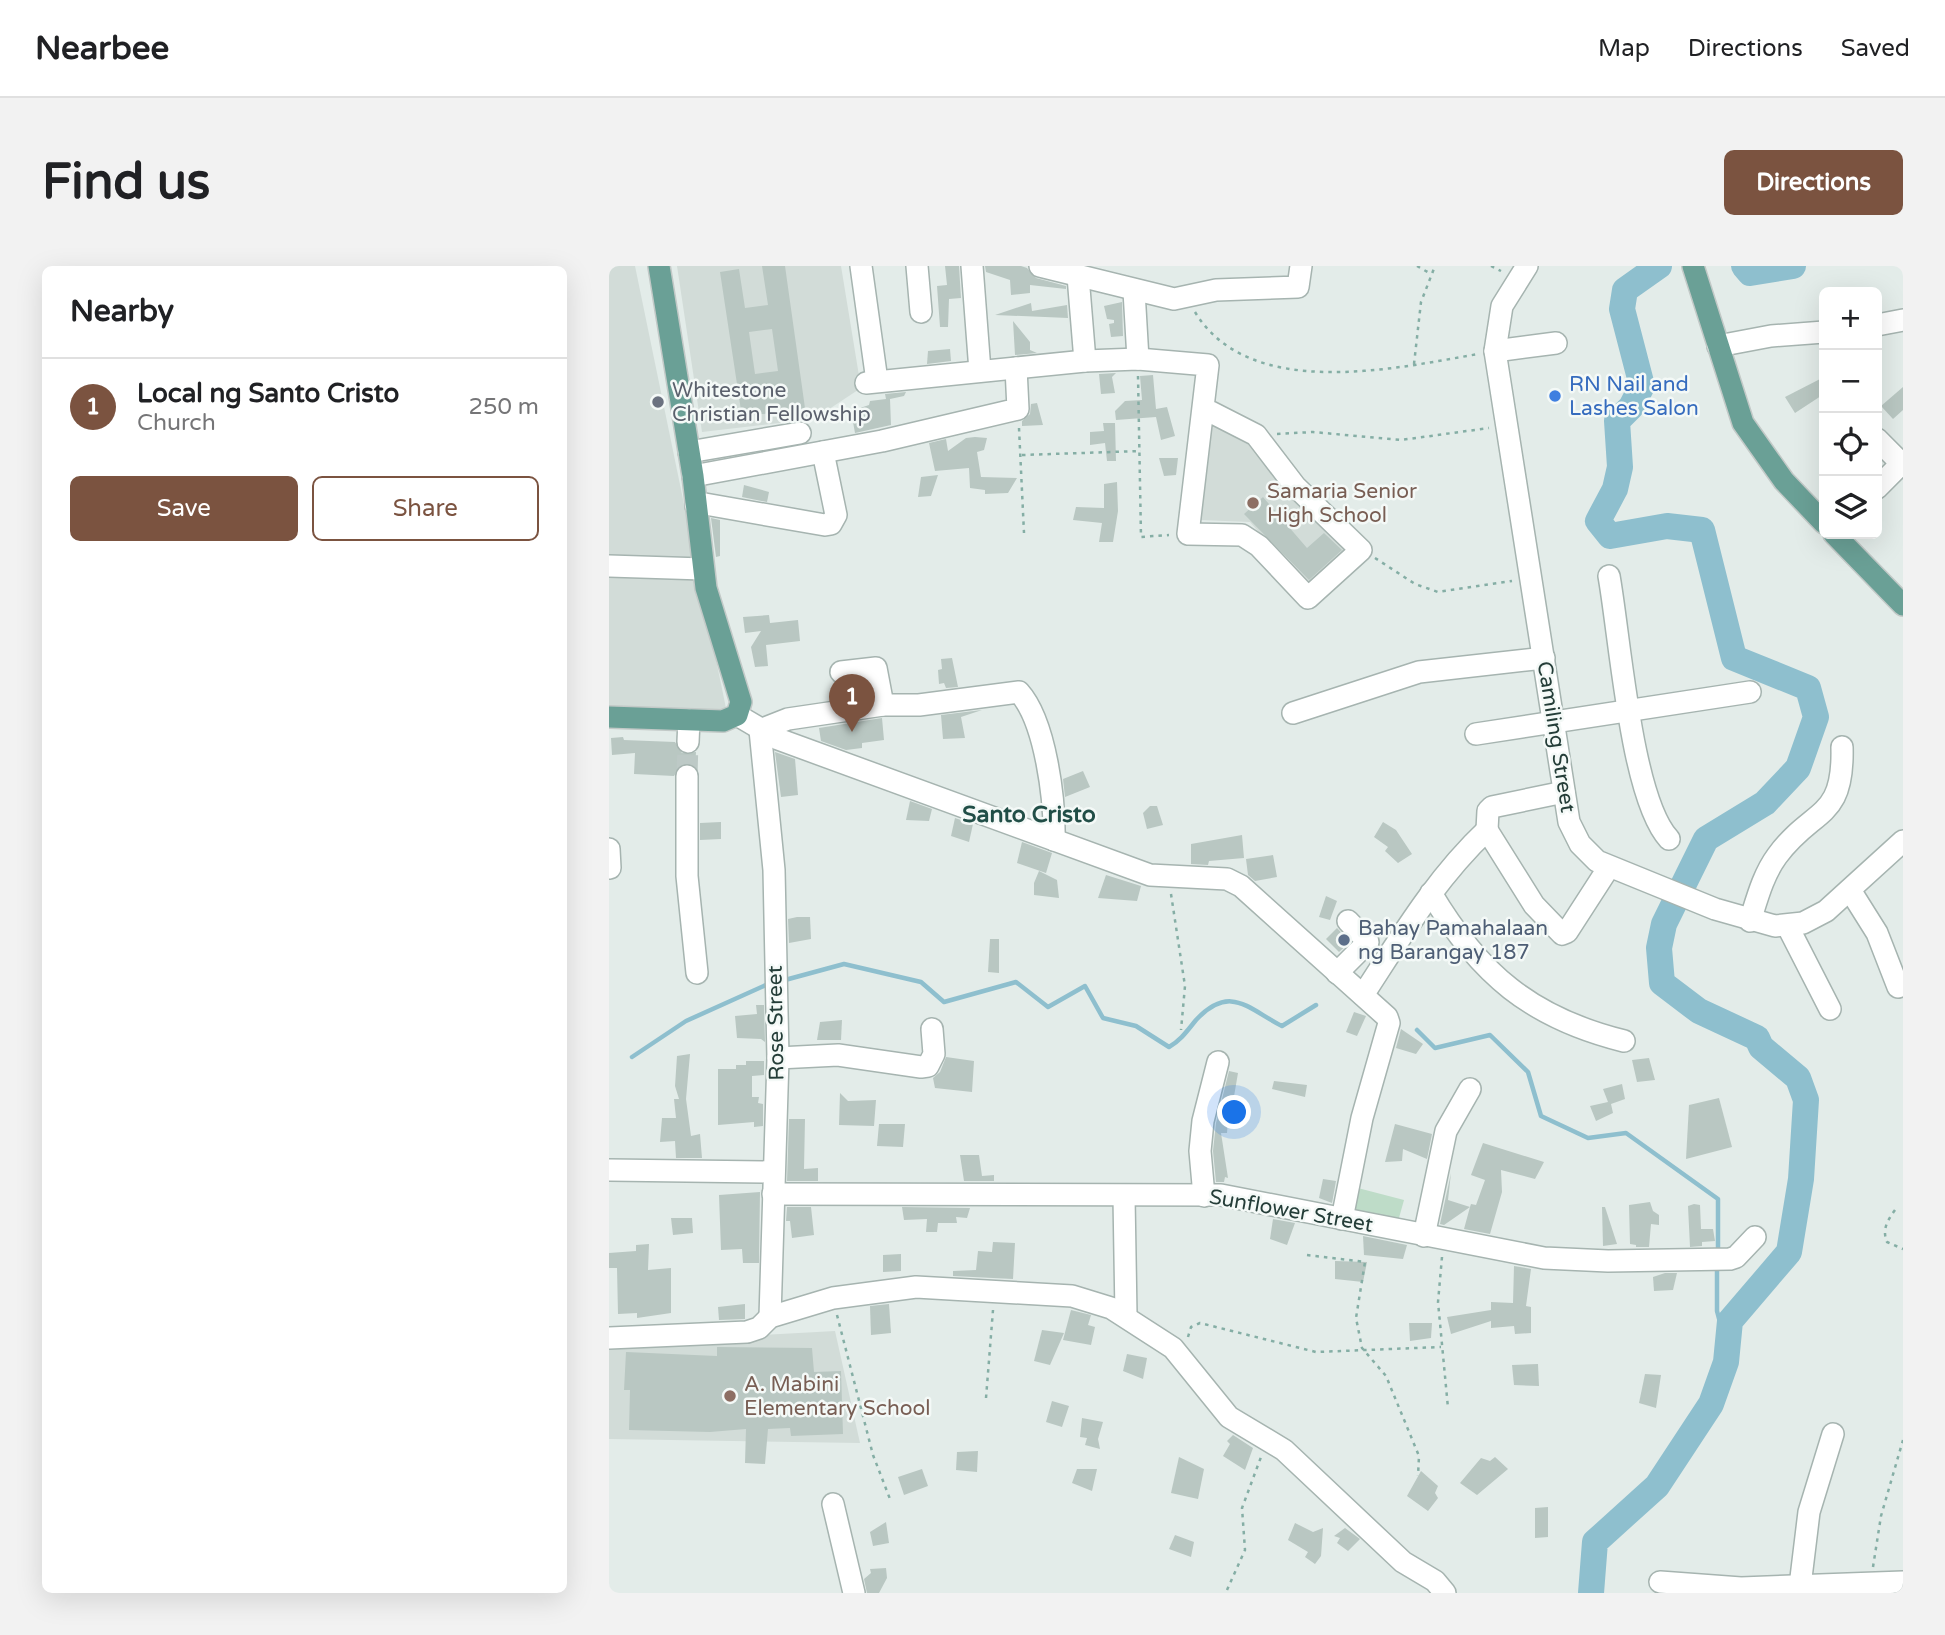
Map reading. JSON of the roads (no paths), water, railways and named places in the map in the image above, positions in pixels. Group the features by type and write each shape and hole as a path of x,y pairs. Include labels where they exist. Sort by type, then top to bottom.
{"main road":[{"path":"609,718 723,721 737,715 741,695 710,604 703,569 693,476 659,266"},
{"path":"1693,267 1737,410 1750,436 1784,481 1819,518"},
{"path":"1840,539 1903,605"}],"street":[{"path":"861,266 871,382 1085,361 1138,359 1208,365 1188,534 1235,534 1250,539 1308,598 1361,550 1295,486 1263,442 1247,429 1203,408"},
{"path":"917,266 921,312"},
{"path":"972,266 980,371"},
{"path":"1040,266 1161,298 1187,298 1216,290 1298,287 1301,266"},
{"name":"Camiling Street","path":"1527,266 1502,306 1495,351 1533,578 1569,822 1580,844 1597,861 1609,867 1715,909 1749,920 1788,927"},
{"path":"1078,276 1085,361"},
{"path":"1134,290 1138,359"},
{"path":"1882,324 1903,320"},
{"path":"1718,346 1771,336 1819,331"},
{"path":"1495,351 1556,343"},
{"path":"693,476 823,452 1018,409 1016,368"},
{"path":"689,452 800,433"},
{"path":"1882,444 1901,461 1882,482"},
{"path":"696,506 711,504 831,524 836,515 823,452"},
{"path":"609,566 703,569"},
{"path":"1609,576 1629,711 1653,818 1669,839"},
{"path":"1293,713 1419,672 1544,659"},
{"path":"841,672 876,668 883,705"},
{"path":"760,730 788,719 883,705 919,705 1019,692 1034,717 1046,766 1054,823 1053,840"},
{"path":"1476,734 1750,692"},
{"path":"737,715 760,730 1150,875 1227,879 1241,886 1387,1017 1389,1023 1362,1118 1342,1219"},
{"path":"688,742 689,720"},
{"name":"Rose Street","path":"760,730 774,870 778,1058 770,1317"},
{"path":"1749,920 1776,857 1835,800 1842,778 1842,747"},
{"path":"687,776 687,876 697,974"},
{"path":"1565,792 1492,807 1488,811 1487,830 1534,905 1562,934 1567,932 1609,867"},
{"path":"1363,995 1431,893 1487,830"},
{"path":"1830,1009 1788,927 1803,923 1826,911 1903,841"},
{"path":"1850,890 1877,933 1898,987"},
{"path":"1431,893 1461,942 1489,973 1534,1005 1566,1021 1625,1041"},
{"path":"1337,973 1368,942 1348,921"},
{"path":"778,1058 838,1055 928,1066 934,1054 932,1029"},
{"path":"1204,1196 1200,1151 1203,1121 1218,1062"},
{"path":"1434,1238 1446,1131 1470,1089"},
{"path":"609,1170 773,1172"},
{"name":"Sunflower Street","path":"773,1194 1125,1197 1221,1195 1544,1258 1608,1261 1730,1259 1736,1257 1755,1237"},
{"path":"1125,1197 1126,1315"},
{"path":"609,1338 747,1332 759,1328 770,1317 833,1298 916,1287 1072,1296 1126,1315 1183,1357 1229,1417 1285,1450 1403,1562 1435,1581 1445,1593"},
{"path":"1800,1586 1809,1512 1833,1434"},
{"path":"833,1504 854,1593"},
{"path":"1660,1582 1741,1588 1871,1581 1903,1582"}],"waterway":[{"path":"1591,1593 1595,1542 1657,1486 1711,1404 1726,1362 1730,1321 1789,1252 1801,1179 1806,1100 1798,1078 1761,1047 1757,1038 1699,1011 1662,983 1659,948 1664,924 1706,839 1765,803 1798,768 1816,717 1808,688 1734,658 1702,530 1667,526 1610,536 1598,521 1615,489 1620,467 1617,421 1631,407 1642,386 1622,309 1625,290 1659,266"},
{"path":"1744,266 1750,273 1793,266"},
{"path":"785,980 844,964 921,982 944,1002 1016,982 1048,1007 1085,986 1103,1018 1136,1026 1169,1047 1208,1009 1219,1003 1239,1003 1282,1026 1316,1005"},
{"path":"632,1057 686,1021 766,985"},
{"path":"1417,1030 1435,1048 1490,1035 1528,1072 1541,1116 1588,1138 1626,1133 1718,1199 1718,1252"},
{"path":"1717,1267 1717,1311 1727,1349"}],"tunnel":[{"path":"687,776 688,742"}],"place":[{"name":"RN Nail and Lashes Salon","path":"1555,396"},
{"name":"Whitestone Christian Fellowship","path":"658,402"},
{"name":"Samaria Senior High School","path":"1253,503"},
{"name":"Local ng Santo Cristo","path":"852,732"},
{"name":"Bahay Pamahalaan ng Barangay 187","path":"1344,940"},
{"name":"A. Mabini Elementary School","path":"730,1396"}],"district":[{"name":"Santo Cristo","path":"1029,815"}]}
